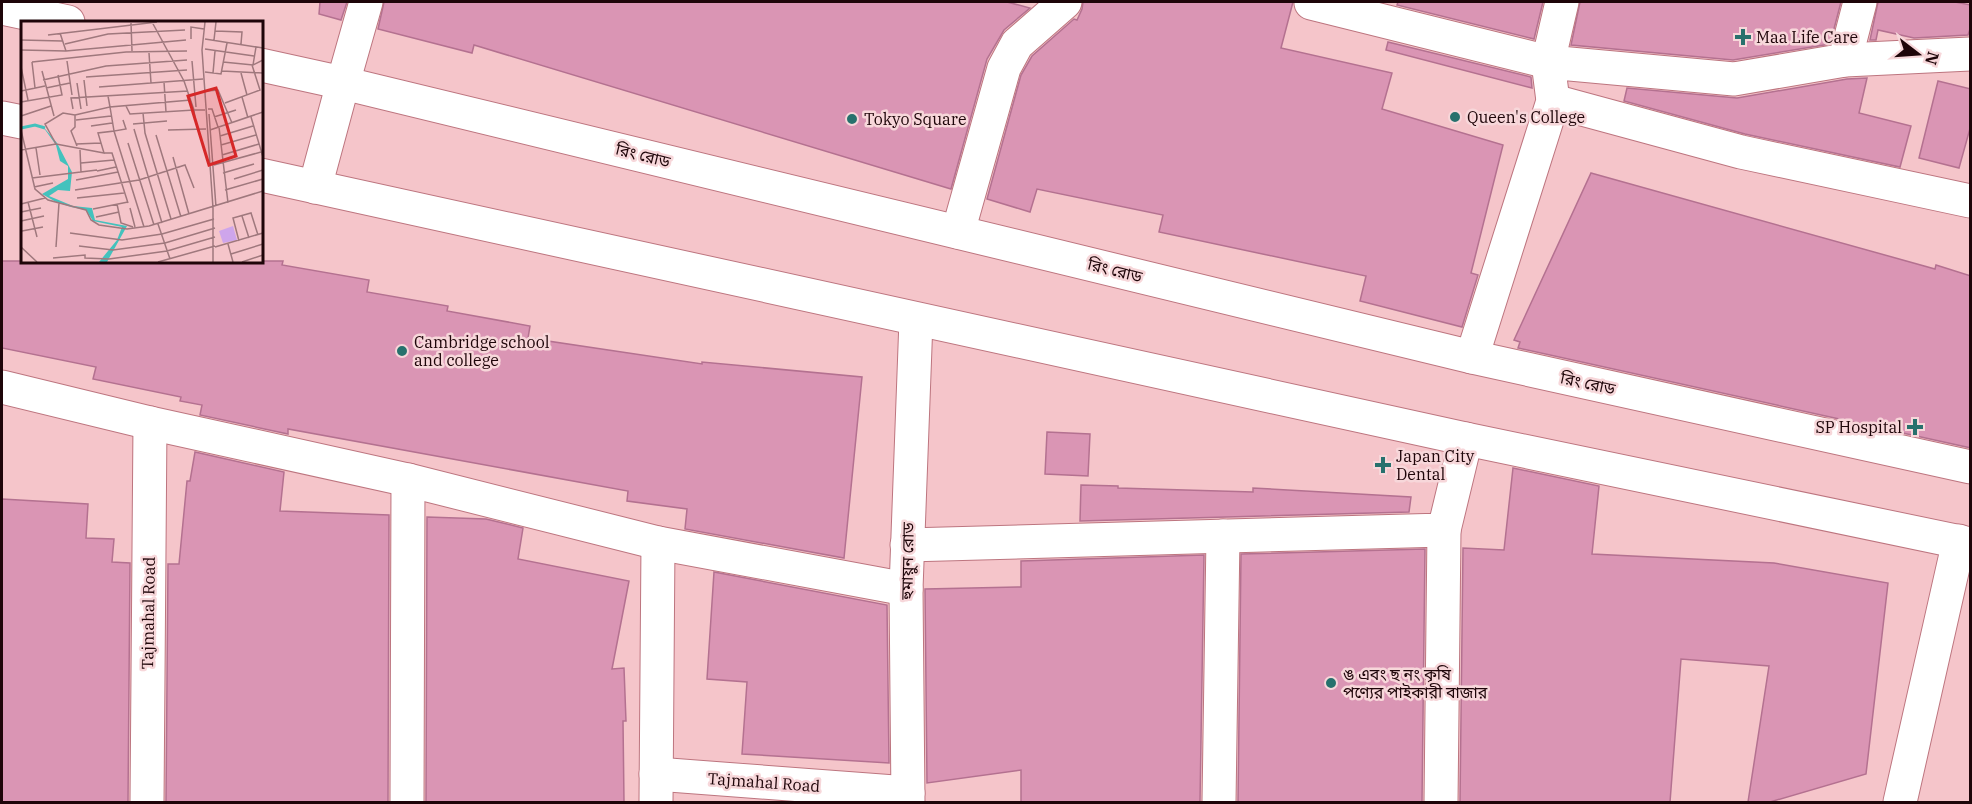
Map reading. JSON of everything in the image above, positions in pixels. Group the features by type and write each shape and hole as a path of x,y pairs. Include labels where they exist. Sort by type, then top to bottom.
{"street":[{"path":"315,187 366,2"},
{"path":"958,232 1004,68 1017,44 1065,2"},
{"path":"1472,357 1553,101 1548,62 1562,2"},
{"path":"1845,60 1860,2"},
{"path":"1311,3 1548,62 1734,79 1845,60 1971,54"},
{"path":"2,8 63,21"},
{"name":"রিং রোড","path":"262,65 1472,357 1971,468"},
{"path":"1553,101 1741,152 1971,201"},
{"path":"2,118 21,122"},
{"path":"262,175 1466,440 1965,542 1900,802"},
{"name":"হুমায়ুন রোড","path":"908,798 906,589 915,320"},
{"path":"2,387 150,423 408,480 658,543 906,589"},
{"name":"Tajmahal Road","path":"147,802 150,423"},
{"path":"1441,802 1444,530 1466,440"},
{"path":"407,802 408,480"},
{"path":"907,545 1444,530"},
{"path":"1220,802 1223,536"},
{"name":"Tajmahal Road","path":"658,543 656,788 908,798"}],"building":[{"path":"320,2 347,2 341,20 319,14"},
{"name":"Tokyo Square","path":"384,2 1007,2 1030,8 1004,30 987,59 951,189 474,45 472,53 378,29"},
{"path":"1083,2 1293,2 1281,48 1392,73 1382,109 1503,145 1471,273 1478,275 1462,327 1360,301 1366,276 1159,232 1163,215 1037,189 1030,212 987,199 1021,75 1032,56 1074,19 1077,20"},
{"path":"1398,2 1543,2 1534,39 1397,5"},
{"path":"1580,2 1841,2 1830,44 1733,60 1571,45"},
{"path":"1878,2 1955,2 1971,5 1971,26 1968,35 1914,38 1878,30 1876,40 1870,40"},
{"path":"1388,42 1531,77 1532,88 1386,50"},
{"path":"1867,78 1859,113 1911,126 1900,167 1745,134 1624,101 1627,88 1737,98 1847,79"},
{"path":"1938,81 1971,89 1971,125 1959,168 1919,158"},
{"path":"1591,173 1935,269 1936,265 1971,276 1971,448 1518,348 1520,342 1514,340"},
{"path":"2,261 283,261 282,265 369,280 367,292 448,306 447,311 530,326 528,338 702,364 702,362 862,377 844,558 685,529 687,509 627,501 628,491 288,429 288,434 200,415 202,405 180,401 181,397 93,379 96,367 2,348"},
{"path":"1047,432 1090,434 1088,476 1045,474"},
{"path":"195,452 284,472 280,511 389,515 388,802 166,802 168,564 179,564 187,481 190,481"},
{"path":"1513,468 1599,486 1592,554 1774,563 1888,583 1866,774 1770,802 1748,802 1769,666 1681,659 1670,802 1460,802 1463,548 1504,550"},
{"path":"1081,485 1253,492 1253,488 1411,497 1409,512 1080,521"},
{"path":"2,499 88,504 86,538 114,539 112,562 130,563 128,802 2,802"},
{"path":"427,517 486,519 523,528 518,559 629,581 612,669 624,668 626,721 623,721 624,802 426,802"},
{"name":"ঙ এবং ছ নং কৃষি পণ্যের পাইকারী বাজার","path":"1425,549 1422,802 1238,802 1241,554"},
{"path":"1204,555 1200,802 1021,802 1021,770 927,783 925,589 1021,587 1021,561"},
{"path":"714,572 887,605 889,763 742,754 747,682 707,679"}],"place":[{"name":"Maa Life Care","path":"1743,37"},
{"name":"Queen's College","path":"1455,117"},
{"name":"Tokyo Square","path":"852,119"},
{"name":"Cambridge school and college","path":"402,351"},
{"name":"SP Hospital","path":"1915,427"},
{"name":"Japan City Dental","path":"1383,465"},
{"name":"ঙ এবং ছ নং কৃষি পণ্যের পাইকারী বাজার","path":"1331,683"}]}
